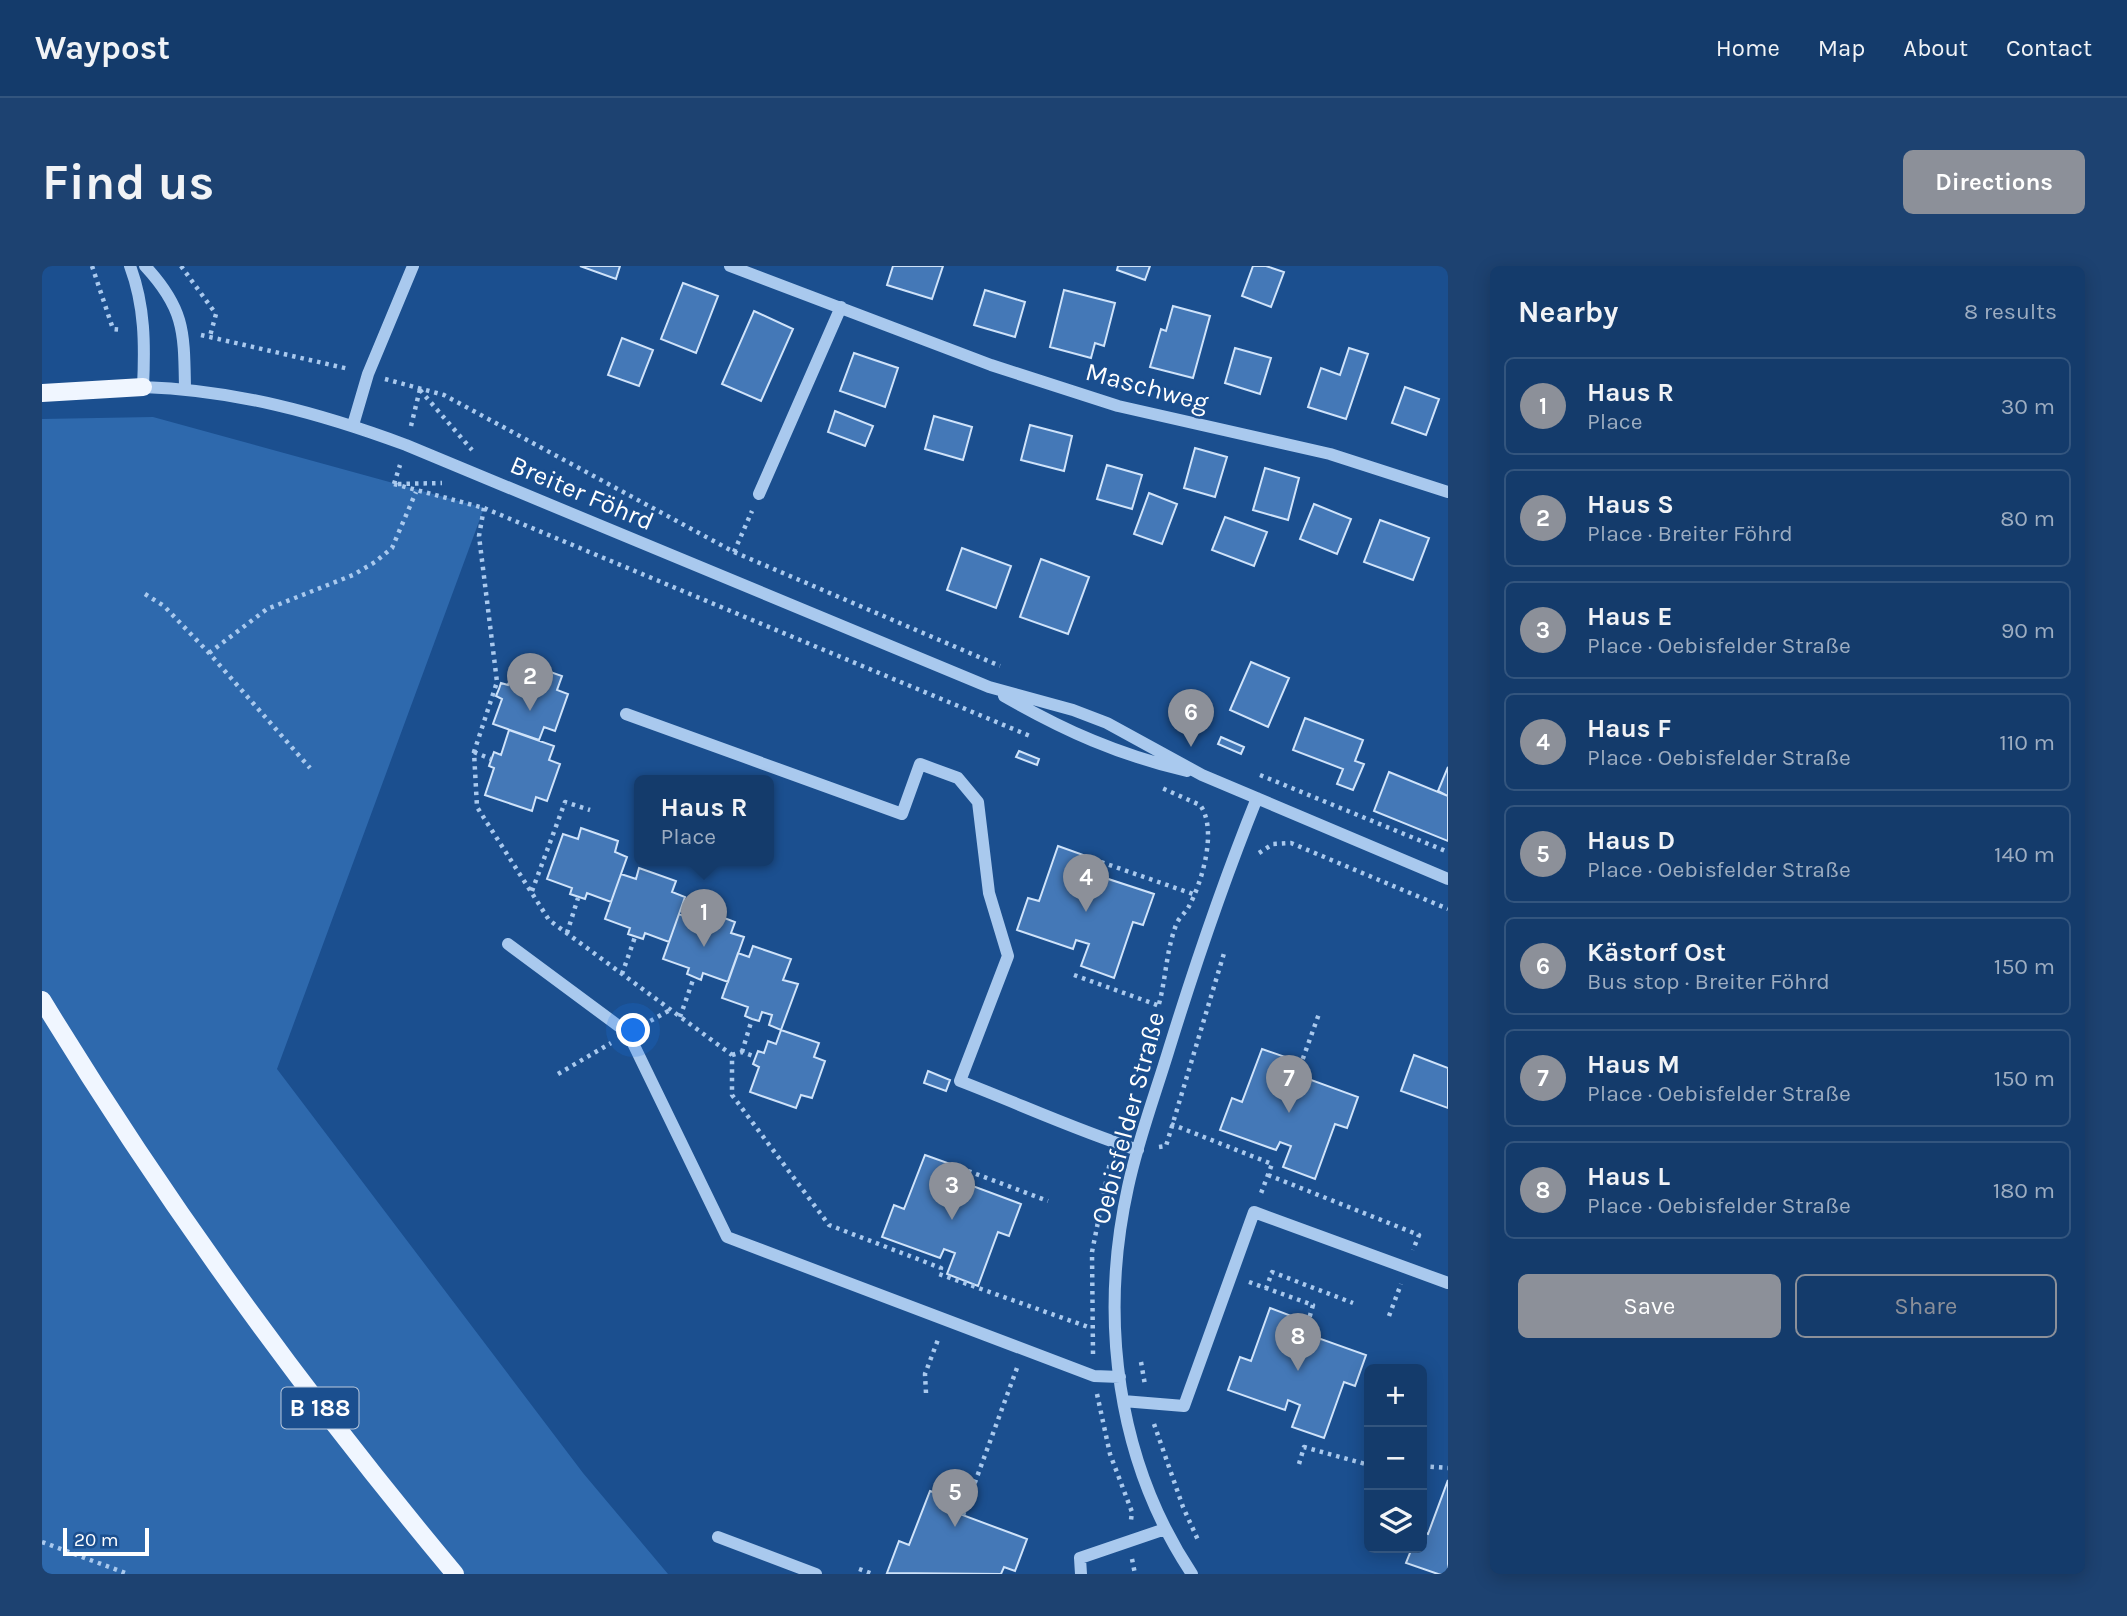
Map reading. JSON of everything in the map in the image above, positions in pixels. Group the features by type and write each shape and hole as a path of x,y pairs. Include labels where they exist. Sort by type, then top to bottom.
{"main road":[{"path":"42,393 144,387"},
{"name":"B 188","path":"42,1000 193,1236 352,1451 455,1574"}],"street":[{"path":"130,266 138,287 145,334 144,387"},
{"path":"145,266 169,292 184,333 185,388"},
{"path":"353,425 368,374 413,266"},
{"name":"Maschweg","path":"730,266 991,365 1118,405 1330,454 1448,492"},
{"path":"759,494 841,307"},
{"name":"Breiter Föhrd","path":"144,387 185,388 271,401 353,425 499,482 989,687 1054,724 1099,745 1132,758 1202,775"},
{"name":"Breiter Föhrd","path":"989,687 1073,710 1107,723 1202,775 1448,879"},
{"path":"626,713 902,814 920,764 958,778 978,802 989,893 1008,956 960,1081 1138,1150"},
{"name":"Oebisfelder Straße","path":"1192,1574 1166,1529 1138,1466 1120,1377 1114,1281 1122,1217 1138,1150 1180,1013 1233,856 1257,798"},
{"path":"508,944 628,1033 727,1237 1094,1376 1120,1377"},
{"path":"1124,1401 1184,1406 1254,1212 1448,1283"},
{"path":"1081,1574 1080,1558 1166,1529"},
{"path":"718,1537 816,1574"}],"path":[{"path":"181,266 216,314 210,336 444,395 734,552 1010,671"},
{"path":"420,389 474,453"},
{"path":"394,484 484,508 1033,737"},
{"path":"209,653 267,609 353,575 375,562 392,548 416,492"},
{"path":"734,552 759,494"},
{"path":"484,508 479,536 497,688 474,752 477,807 549,920 732,1055"},
{"path":"145,594 163,606 209,653 310,768"},
{"path":"474,752 491,759"},
{"path":"1252,771 1448,852"},
{"path":"1155,785 1200,805 1208,819 1208,848 1193,894 1177,922 1164,965 1166,977 1157,1019"},
{"path":"531,892 565,802 590,810"},
{"path":"1252,863 1265,848 1280,842 1291,843 1448,909"},
{"path":"1094,874 1098,861 1193,894"},
{"path":"566,933 578,898"},
{"path":"622,974 635,937"},
{"path":"1166,1146 1229,939"},
{"path":"1074,975 1180,1013"},
{"path":"680,1017 694,977"},
{"path":"1297,1075 1320,1011"},
{"path":"741,1052 752,1019"},
{"path":"732,1055 741,1052 756,1058"},
{"path":"732,1055 732,1095 829,1225 941,1268 939,1274 1091,1328"},
{"path":"1171,1124 1272,1164 1254,1212"},
{"path":"1116,1143 1098,1214 1092,1252 1091,1328 1094,1376 1110,1454 1132,1512 1128,1542 1136,1574"},
{"path":"968,1171 1048,1201"},
{"path":"1268,1175 1419,1234 1389,1316"},
{"path":"1266,1289 1272,1272 1353,1303"},
{"path":"1231,1276 1313,1306 1305,1333"},
{"path":"926,1393 925,1374 946,1320"},
{"path":"963,1515 1024,1349"},
{"path":"1141,1359 1147,1402 1183,1507 1202,1548"},
{"path":"1299,1464 1304,1447 1364,1464"},
{"path":"1427,1466 1448,1468"},
{"path":"42,1542 128,1574"},
{"path":"859,1569 873,1574"}],"shaded area":[{"path":"153,417 484,508 277,1069 583,1473 668,1574 42,1574 42,419"}],"building":[{"path":"580,266 620,266 616,279"},
{"path":"893,266 943,266 932,299 887,285"},
{"path":"1118,266 1150,266 1145,280 1117,270"},
{"path":"1253,266 1266,266 1284,272 1271,307 1242,296"},
{"path":"683,283 718,296 696,353 661,339"},
{"path":"985,290 1025,302 1015,337 974,325"},
{"path":"1064,290 1115,303 1104,346 1095,343 1091,358 1050,347"},
{"path":"1173,306 1210,316 1193,378 1150,367 1161,329 1166,331"},
{"path":"754,311 793,329 761,401 722,384"},
{"path":"622,338 653,350 639,386 608,375"},
{"path":"1235,348 1271,358 1260,394 1225,383"},
{"path":"1349,348 1368,354 1346,419 1308,407 1321,368 1340,375"},
{"path":"854,353 898,368 885,407 840,391"},
{"path":"1405,387 1439,399 1426,435 1392,423"},
{"path":"835,411 873,426 865,446 828,432"},
{"path":"934,416 972,427 963,460 925,449"},
{"path":"1030,425 1072,436 1064,471 1021,460"},
{"path":"1195,448 1227,457 1215,497 1184,488"},
{"path":"1107,465 1142,475 1132,509 1097,499"},
{"path":"1265,468 1299,478 1288,520 1253,510"},
{"path":"1149,493 1177,504 1162,544 1134,534"},
{"path":"1314,504 1351,519 1337,554 1300,539"},
{"path":"1225,517 1267,532 1254,566 1212,550"},
{"path":"1380,520 1429,538 1413,580 1364,562"},
{"path":"962,548 1011,566 996,608 947,590"},
{"path":"1041,559 1089,577 1068,634 1020,617"},
{"path":"516,660 562,676 557,690 568,694 555,731 544,727 539,740 493,724 502,699 496,696 501,683 508,685"},
{"path":"1251,662 1289,678 1268,727 1230,710"},
{"path":"1305,718 1363,740 1355,761 1364,764 1353,790 1337,784 1343,769 1293,750"},
{"path":"509,730 554,746 549,760 560,764 547,801 536,797 532,811 485,795 494,768 489,766 494,752 501,755"},
{"path":"1221,737 1244,747 1241,754 1218,744"},
{"path":"1019,751 1039,759 1037,765 1016,757"},
{"path":"1448,767 1448,796 1438,791"},
{"path":"1389,772 1448,796 1448,841 1374,811"},
{"path":"581,828 618,841 615,852 627,857 611,902 587,893 585,899 570,894 572,888 547,879 563,834 578,839"},
{"path":"1058,846 1089,857 1084,871 1154,894 1143,925 1133,922 1114,978 1081,966 1089,944 1076,940 1073,949 1017,930 1028,898 1039,901"},
{"path":"639,868 676,881 672,892 685,897 669,942 645,933 643,939 628,934 630,928 605,919 621,874 636,879"},
{"path":"698,908 735,922 731,933 744,937 728,982 703,973 701,980 687,974 689,968 663,959 679,914 694,920"},
{"path":"753,946 791,959 783,980 798,984 781,1030 769,1025 772,1015 762,1012 759,1021 752,1019 745,1016 748,1007 722,998 738,953 749,957"},
{"path":"781,1030 819,1043 814,1057 825,1061 812,1098 801,1095 796,1108 750,1092 759,1067 753,1064 758,1051 764,1053 768,1041 776,1044"},
{"path":"1262,1049 1294,1060 1289,1072 1358,1097 1347,1128 1335,1124 1315,1179 1283,1167 1291,1146 1280,1142 1276,1150 1220,1130 1232,1098 1242,1102"},
{"path":"1414,1055 1448,1068 1448,1108 1401,1091"},
{"path":"928,1071 950,1080 946,1091 924,1083"},
{"path":"925,1155 956,1166 951,1178 1021,1204 1009,1236 998,1232 978,1286 947,1274 955,1253 944,1249 940,1258 882,1237 894,1205 904,1209"},
{"path":"1270,1308 1302,1320 1298,1331 1366,1355 1355,1386 1344,1382 1324,1438 1292,1427 1300,1405 1288,1400 1285,1410 1228,1390 1240,1357 1251,1361"},
{"path":"1448,1480 1448,1574 1438,1574 1406,1563 1410,1553 1427,1553 1428,1534"},
{"path":"930,1491 961,1502 957,1513 1027,1539 1015,1571 1004,1567 1001,1574 887,1573 899,1541 909,1545"}],"place":[{"name":"Haus S","path":"530,711"},
{"name":"Kästorf Ost","path":"1191,747"},
{"name":"Haus F","path":"1086,912"},
{"name":"Haus R","path":"704,947"},
{"name":"Haus M","path":"1289,1113"},
{"name":"Haus E","path":"952,1220"},
{"name":"Haus L","path":"1298,1371"},
{"name":"Haus D","path":"955,1527"}]}
